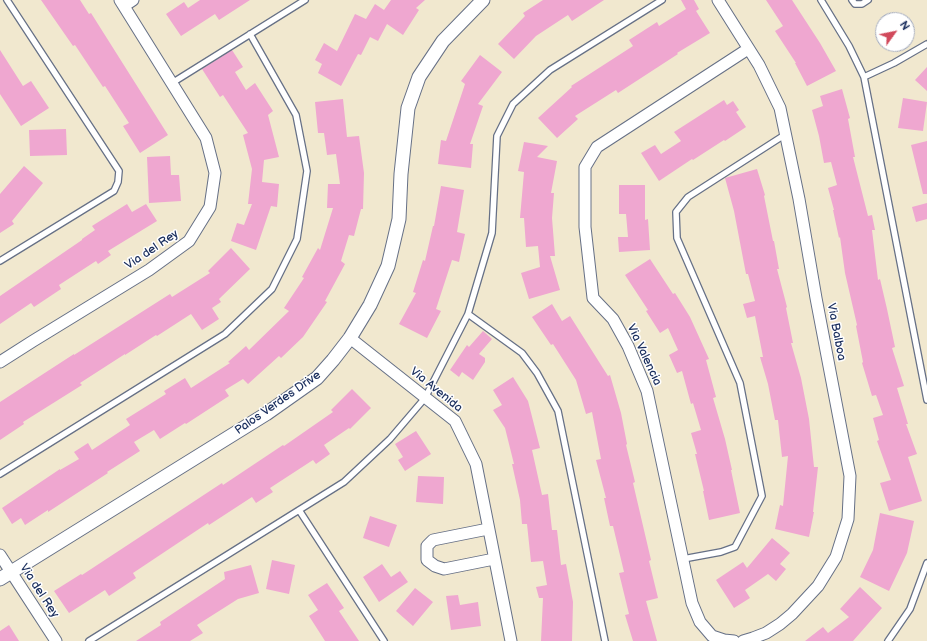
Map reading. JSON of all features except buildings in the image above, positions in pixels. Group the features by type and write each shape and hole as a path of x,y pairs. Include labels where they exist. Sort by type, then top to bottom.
{"street":[{"name":"Palos Verdes Drive","path":"0,579 266,414 317,378 333,360 350,338 370,305 388,266 399,219 401,174 408,108 419,77 443,41 483,0"},
{"name":"Via Balboa","path":"718,0 759,65 780,108 799,199 850,476 848,519 836,557 818,586 792,614 780,624 766,633 743,641"},
{"name":"Via del Rey","path":"0,362 149,270 189,241 210,207 215,173 206,138 125,2"},
{"name":"Via Valencia","path":"734,641 724,640 712,636 700,622 692,603 647,391 628,346 613,320 594,298 585,227 585,167 597,147 748,48"},
{"name":"Via Avenida","path":"350,338 455,421 476,464 509,641"},
{"path":"488,529 433,540 427,546 427,560 435,566 444,569 494,559"},
{"name":"Via del Rey","path":"0,555 56,641"}],"lane":[{"path":"0,261 114,191 118,182 119,171 7,0"},
{"path":"172,83 305,0"},
{"path":"89,641 344,482 390,439 425,398 468,314 492,233 497,136 513,104 550,70 662,0"},
{"path":"821,0 849,46 864,77 927,400"},
{"path":"852,0 855,4 862,4 868,0"},
{"path":"0,474 225,334 272,289 297,239 307,171 296,115 250,34"},
{"path":"864,77 894,64 927,44"},
{"path":"683,559 736,548 762,496 740,383 677,238 676,212 688,197 786,134"},
{"path":"468,314 522,353 537,373 558,411 605,641"},
{"path":"299,510 384,641"},
{"path":"888,641 910,609 927,563"}]}
